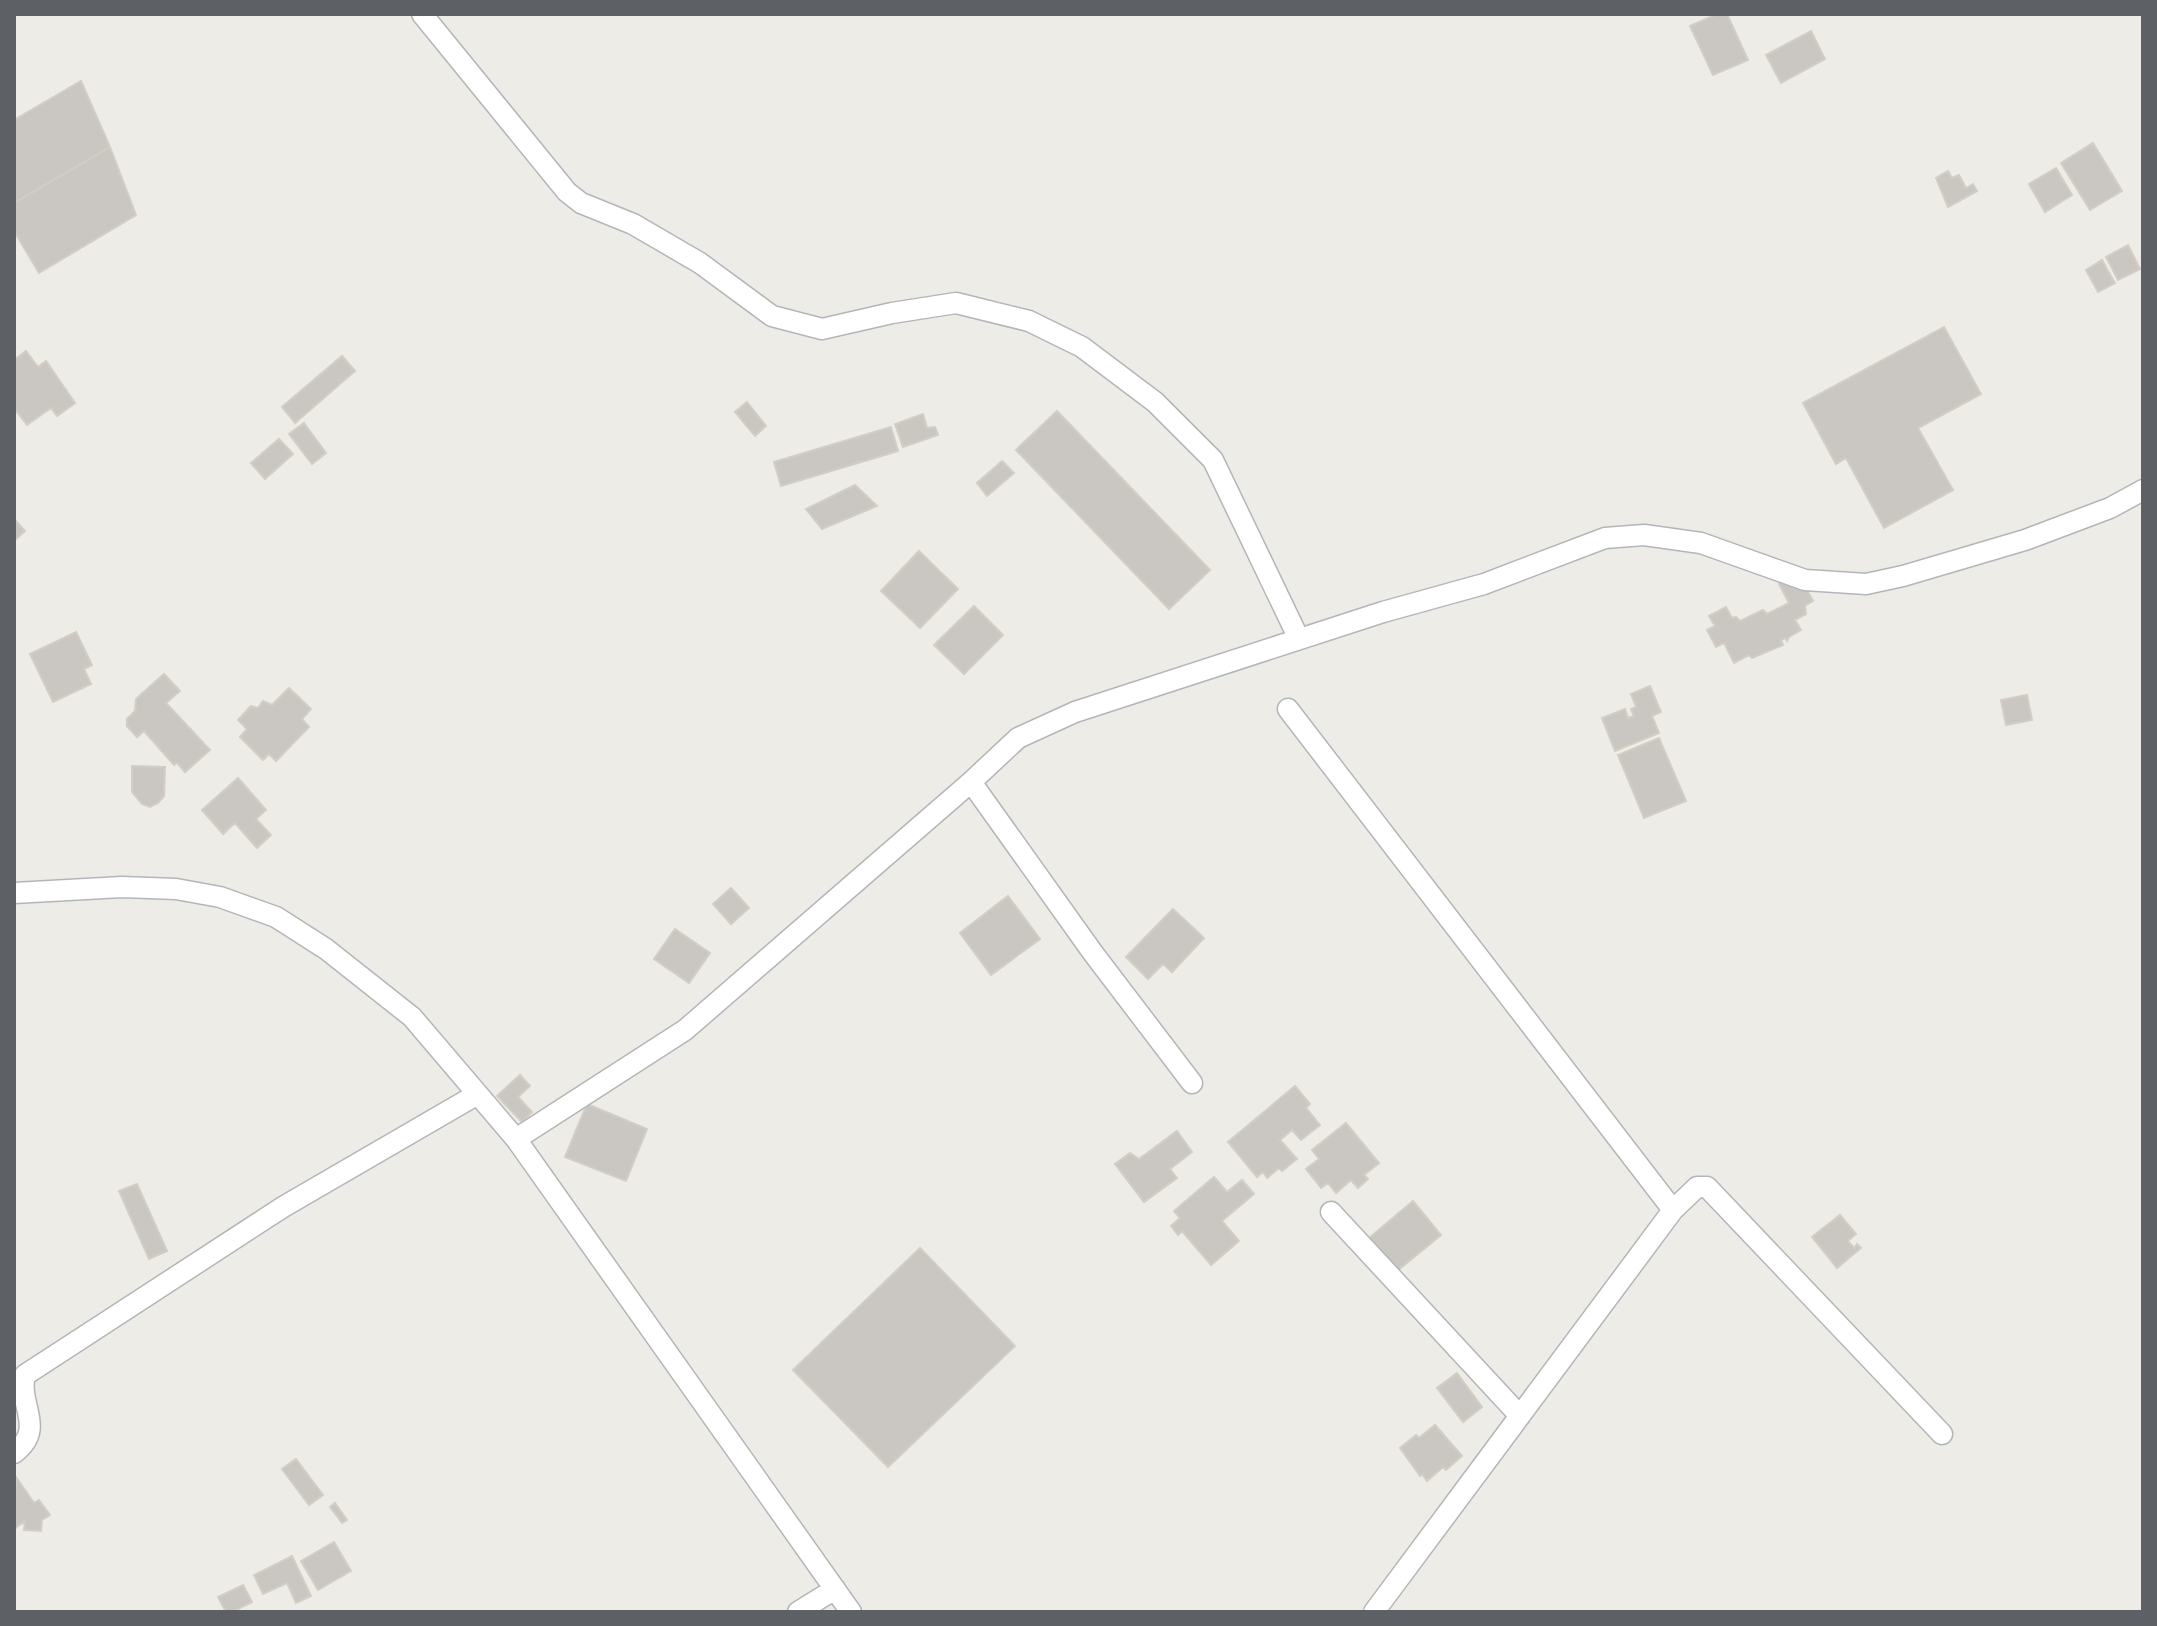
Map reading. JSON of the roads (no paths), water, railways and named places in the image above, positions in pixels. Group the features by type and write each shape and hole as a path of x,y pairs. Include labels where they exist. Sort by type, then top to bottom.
{"street":[{"path":"422,14 567,192 581,203 633,224 700,263 772,316 822,329 956,303 1029,321 1082,347 1155,402 1213,460 1299,639"},
{"path":"516,1139 685,1030 1018,738 1045,724 1383,612 1484,584 1605,538 1644,535 1701,543 1805,580 1866,584 2025,540 2110,508 2143,490"},
{"path":"1288,709 1673,1210"},
{"path":"971,782 1093,953 1192,1083"},
{"path":"14,893 122,887 176,889 220,897 276,917 349,966 412,1017 516,1139 851,1612"},
{"path":"14,1453 26,1441 31,1428 23,1384 25,1375 283,1207 476,1095"},
{"path":"1383,1608 1673,1210 1697,1187 1707,1187 1942,1434"},
{"path":"1331,1212 1520,1416"},
{"path":"798,1612 835,1589"}]}
